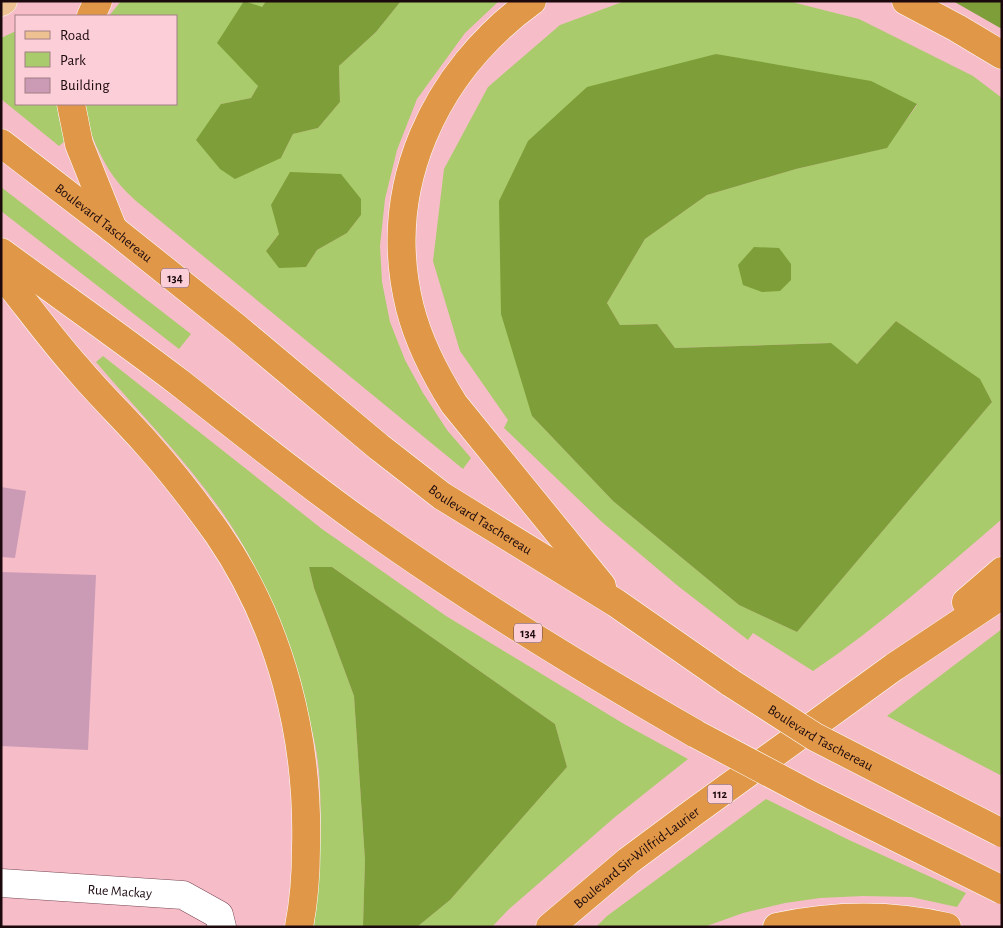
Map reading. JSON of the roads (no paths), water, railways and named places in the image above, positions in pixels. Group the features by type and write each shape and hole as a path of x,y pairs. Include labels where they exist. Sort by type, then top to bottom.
{"highway":[{"path":"91,15 98,1"},
{"path":"532,1 500,26 480,46 446,91 432,116 414,159 407,184 401,231 405,282 410,308 424,348 440,382 454,404 616,603"},
{"path":"906,1 1002,55"},
{"path":"71,105 80,144 113,229"},
{"name":"Boulevard Taschereau","path":"1,143 237,328 379,447 442,496 616,603 731,683 815,737 1002,834"},
{"name":"134","path":"1,252 112,332 329,498 402,551 592,674 696,734 813,796 1002,890"},
{"path":"1,272 78,370 149,446 183,487 228,550 257,605 274,644 288,685 302,754 306,838 304,884 299,927"},
{"path":"894,667 1002,571"},
{"path":"894,667 1002,595"},
{"name":"Boulevard Sir-Wilfrid-Laurier","path":"550,927 628,861 894,667"},
{"path":"777,927 829,918 902,919 946,926"}],"street":[{"name":"Rue Mackay","path":"1,883 183,895 219,914 222,927"}]}
